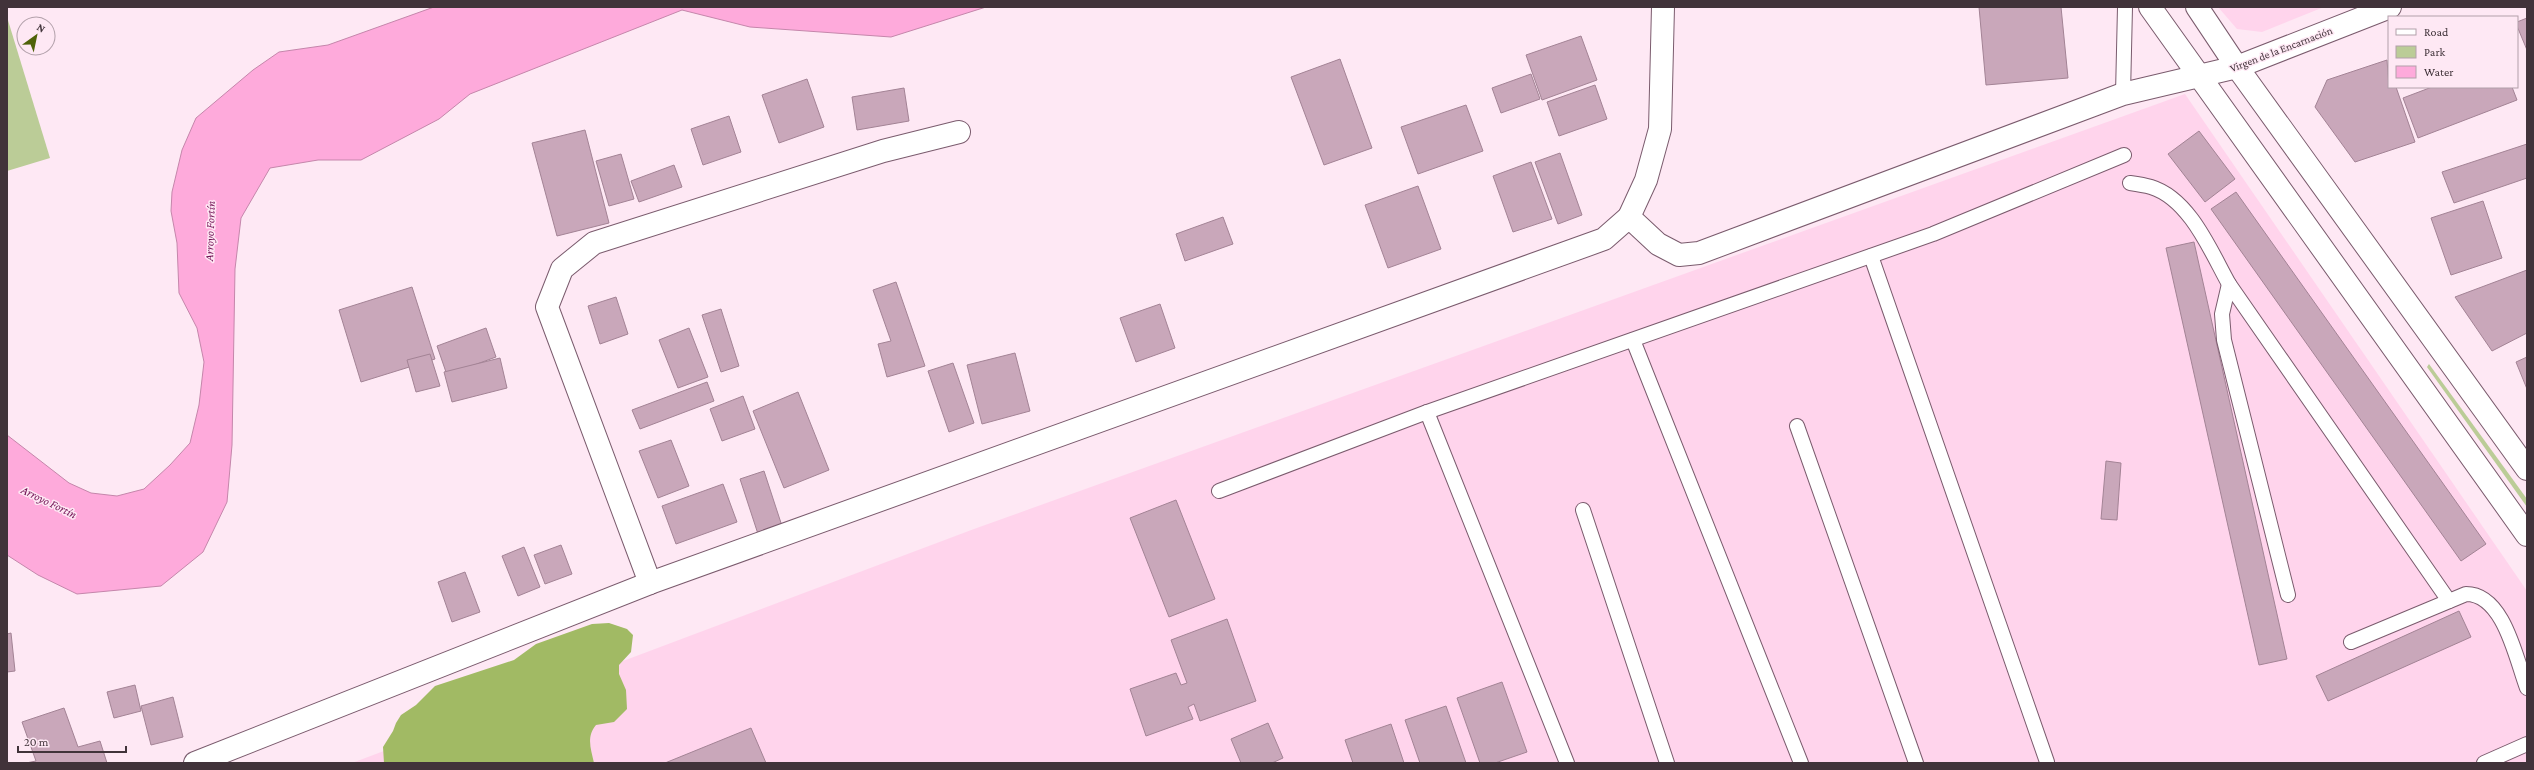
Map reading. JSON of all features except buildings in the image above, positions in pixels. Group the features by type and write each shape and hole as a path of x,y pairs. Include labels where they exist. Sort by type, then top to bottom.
{"street":[{"path":"195,763 650,583 1604,239 1629,217 1646,180 1660,129 1663,7"},
{"path":"2150,7 2527,535"},
{"path":"2197,7 2237,67 2527,469"},
{"name":"Virgen de la Encarnación","path":"1629,217 1658,244 1678,255 1699,253 2123,94 2237,67 2390,7"},
{"path":"650,583 547,307 562,268 594,243 883,151 959,132"}],"lane":[{"path":"2123,94 2125,7"},
{"path":"1219,491 1427,412 1933,234 2124,156"},
{"path":"2130,183 2152,187 2169,197 2184,211 2202,236 2229,284 2449,601"},
{"path":"1871,256 2047,762"},
{"path":"2229,284 2222,314 2224,340 2288,595"},
{"path":"1634,340 1800,763"},
{"path":"1427,412 1567,763"},
{"path":"1797,426 1916,763"},
{"path":"1583,510 1667,763"},
{"path":"2351,642 2466,594 2477,594 2490,602 2500,615 2527,688"},
{"path":"2484,763 2527,744"}],"shaded area":[{"path":"2218,7 2324,7 2262,32 2237,29"},
{"path":"2185,94 2527,591 2527,763 352,763 974,529"}],"green space":[{"path":"7,17 16,47 16,56 19,56 50,158 7,171"},
{"path":"2429,364 2527,499 2527,507 2427,367"},
{"path":"609,623 627,629 633,635 631,652 619,665 619,674 626,690 627,709 614,722 596,725 590,739 594,763 384,763 383,747 401,715 416,705 435,686 514,660 536,644 592,624"}],"water":[{"name":"Arroyo Fortín","path":"434,7 986,7 891,37 750,27 682,10 470,94 439,119 361,160 318,160 270,168 241,218 235,269 232,445 227,502 203,552 161,586 77,594 38,575 7,555 7,435 69,483 91,493 117,496 144,489 170,465 190,443 199,405 204,362 197,328 179,293 177,243 171,211 172,192 182,150 196,118 253,70 279,52 328,45"}]}
